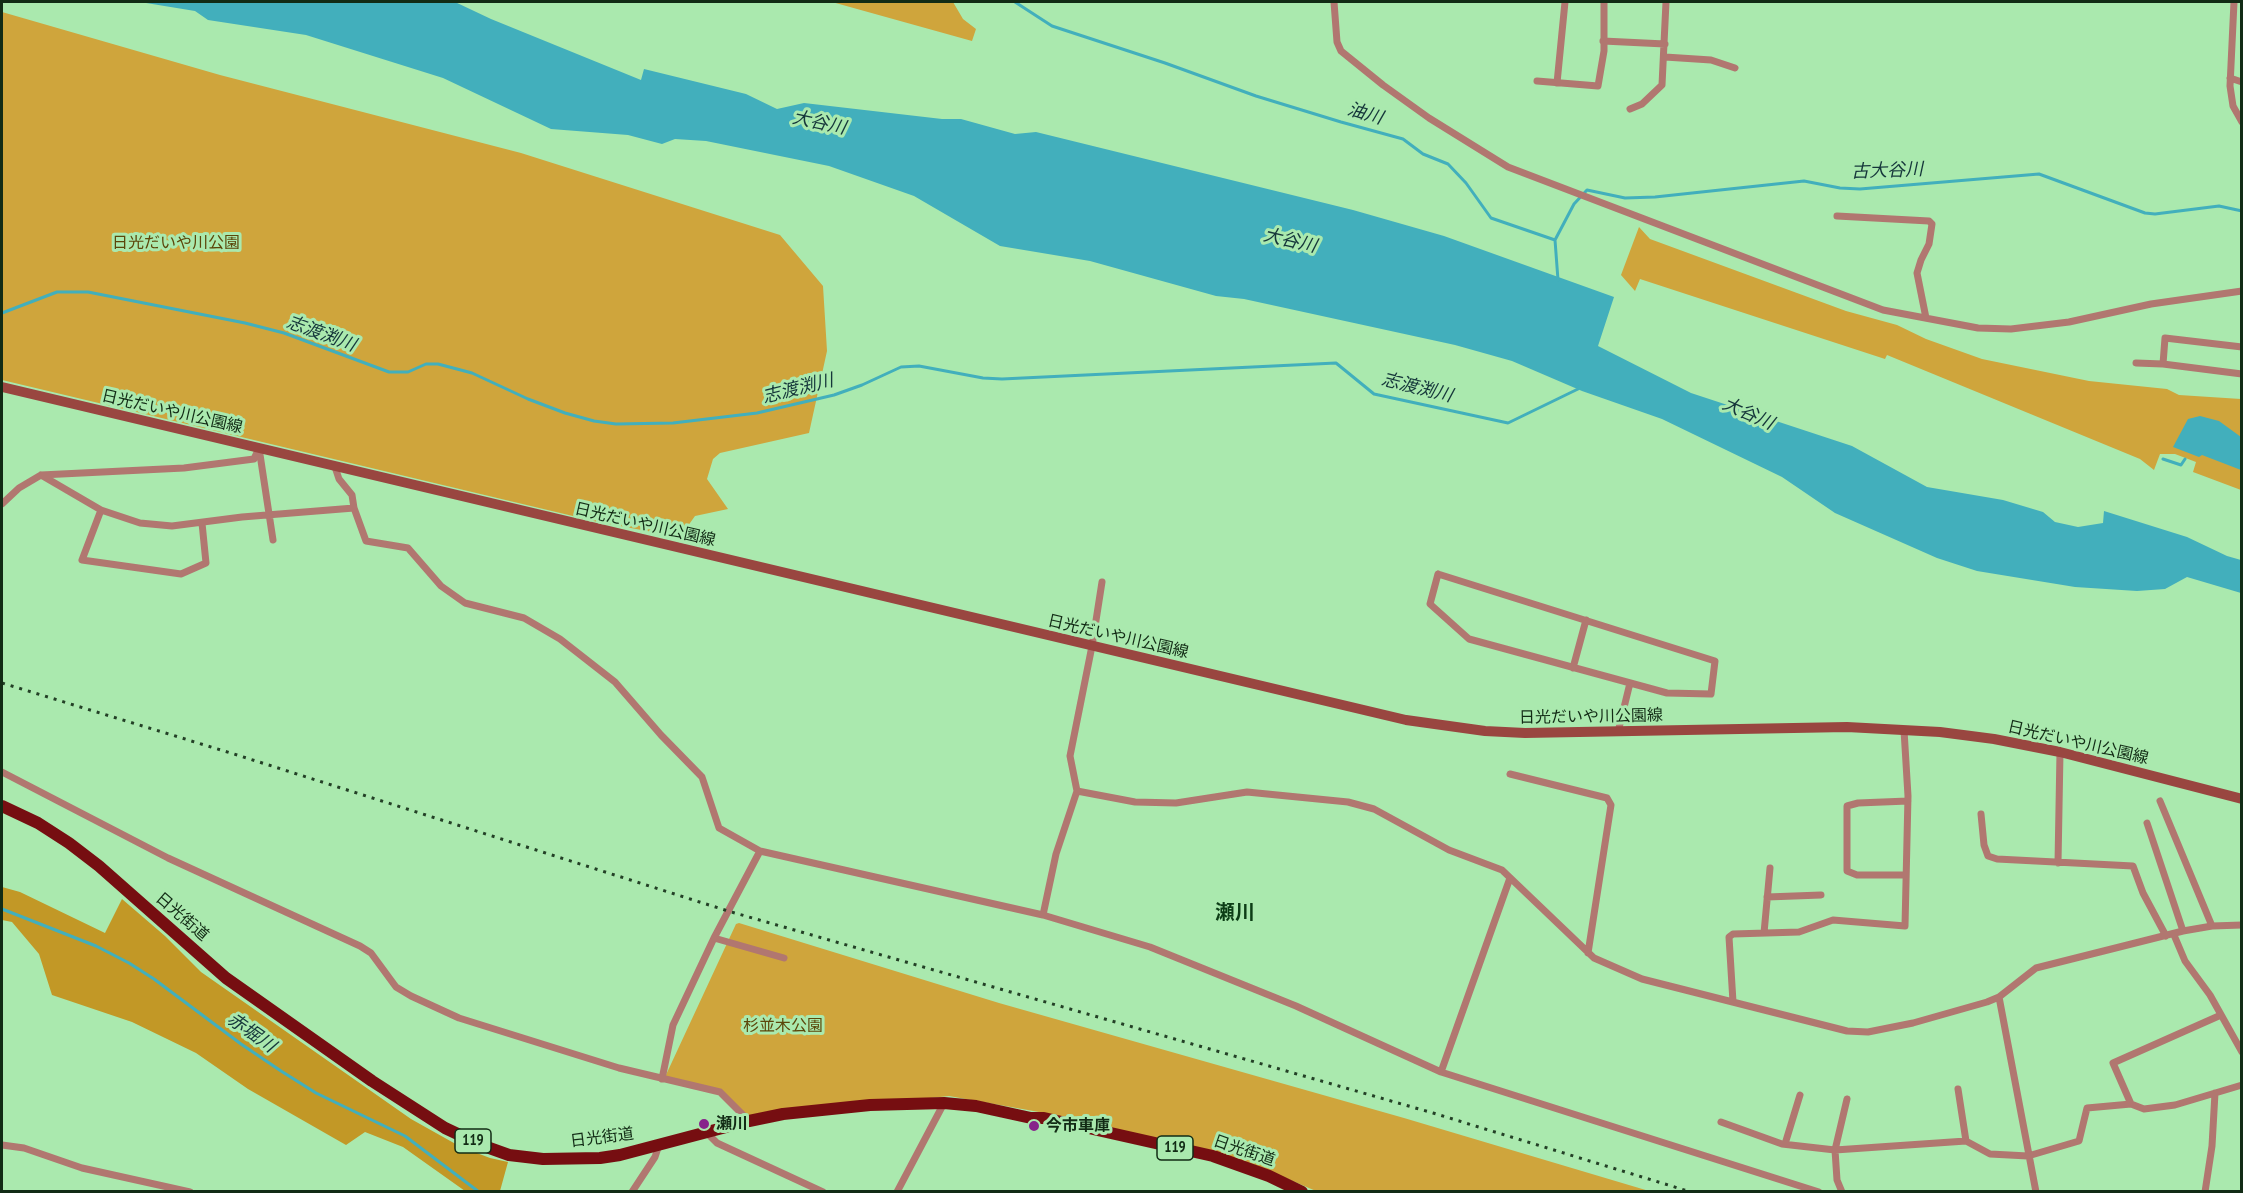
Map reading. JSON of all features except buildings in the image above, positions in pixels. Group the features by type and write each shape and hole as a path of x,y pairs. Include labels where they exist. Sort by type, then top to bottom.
{"highway":[{"name":"日光街道","path":"2,806 38,823 69,843 108,873 226,978 372,1081 445,1128 509,1155 543,1159 600,1158 749,1121 843,1107 944,1103 976,1106 1031,1118 1044,1118 1213,1156 1252,1169 1282,1187 1302,1191"}],"main road":[{"name":"日光だいや川公園線","path":"2,387 1425,723 1506,733 1847,727 1904,729 1978,736 2060,752 2241,798"}],"street":[{"path":"1334,2 1337,42 1341,51 1383,85 1430,118 1508,167 1882,310 1991,330 2035,327 2178,299 2241,291"},
{"path":"1557,83 1565,2"},
{"path":"1537,81 1598,86 1604,51 1604,2"},
{"path":"1630,109 1641,104 1662,85 1666,2"},
{"path":"2234,2 2230,78 2232,106 2241,122"},
{"path":"1603,41 1665,44"},
{"path":"1665,57 1711,60 1735,68"},
{"path":"2230,78 2241,82"},
{"path":"1837,216 1929,221 1932,224 1929,244 1917,273 1926,318"},
{"path":"2163,364 2165,338 2241,347"},
{"path":"2136,363 2163,364 2241,374"},
{"path":"2,504 20,488 41,475 131,472 254,459 259,448"},
{"path":"259,448 273,540"},
{"path":"335,466 339,479 352,495 354,508 366,541 408,548 441,586 465,603 524,618 560,639 615,682 661,735 702,777 719,828 760,851 1043,915 1171,956 1296,1006 1441,1072 1818,1191"},
{"path":"41,475 101,510 140,524 172,526 202,524 270,515 354,508"},
{"path":"101,510 82,560 181,574 206,562 202,524"},
{"path":"1438,574 1586,620 1714,661 1711,694 1667,693 1469,639 1430,604 1438,574"},
{"path":"1043,915 1056,854 1077,791 1070,756 1102,582"},
{"path":"1573,668 1586,620"},
{"path":"1618,732 1630,683"},
{"path":"1733,1002 1729,937 1733,934 1799,932 1833,920 1905,926 1908,801 1904,729"},
{"path":"2058,864 2060,752"},
{"path":"2,772 168,858 360,946 371,953 396,987 411,996 459,1018 619,1068 720,1092 749,1121"},
{"path":"1510,774 1607,798 1611,805 1588,953"},
{"path":"1077,791 1135,802 1176,803 1247,792 1348,802 1374,809 1449,850 1502,870 1594,958 1642,979 1847,1031 1868,1032 1914,1023 1987,1002 1999,997 2036,968 2183,931 2212,926 2241,925"},
{"path":"1906,875 1857,875 1847,871 1847,806 1858,803 1908,801"},
{"path":"2160,801 2212,926"},
{"path":"1981,814 1988,856 1997,859 2058,864 2133,866 2143,893 2185,961 2210,995 2241,1052"},
{"path":"2147,823 2183,931"},
{"path":"662,1079 673,1025 714,938 760,851"},
{"path":"1764,933 1770,868"},
{"path":"1441,1072 1510,878"},
{"path":"1767,897 1821,895"},
{"path":"714,938 784,958"},
{"path":"1999,997 2036,1191"},
{"path":"2132,1104 2114,1063 2221,1015"},
{"path":"1721,1122 1785,1144 1834,1150 1966,1141 1990,1154 2028,1156 2079,1141 2086,1108 2132,1104 2144,1109 2175,1105 2241,1085"},
{"path":"1958,1089 1966,1141"},
{"path":"2205,1191 2212,1146 2215,1093"},
{"path":"1785,1144 1800,1095"},
{"path":"1842,1191 1837,1180 1834,1150 1847,1099"},
{"path":"897,1191 944,1103"},
{"path":"707,1133 717,1143 818,1190"},
{"path":"2,1145 24,1148 82,1168 190,1191"},
{"path":"632,1191 655,1157 659,1145"}],"green space":[{"path":"832,2 953,2 963,19 976,29 972,41"},
{"name":"日光だいや川公園","path":"2,12 220,75 521,153 780,235 823,286 827,351 809,433 720,453 713,459 707,479 728,509 695,516 680,537 598,522 2,380"},
{"path":"1639,227 1650,239 1846,311 1897,325 1926,339 1982,359 2089,381 2167,389 2179,395 2241,399 2241,490 2193,472 2196,462 2175,454 2160,454 2154,470 2140,459 1887,355 1885,359 1640,279 1635,291 1621,275"},
{"name":"杉並木公園","path":"739,923 999,1003 1404,1118 1649,1191 1316,1191 1255,1165 1056,1115 949,1096 750,1118 721,1090 665,1077 736,924"}],"shaded area":[{"path":"2,887 20,892 105,933 122,899 165,936 201,972 411,1119 461,1147 508,1162 500,1191 465,1191 403,1147 365,1132 346,1145 248,1089 196,1053 132,1022 52,995 39,954 12,922 2,920"}],"water":[{"name":"大谷川","path":"140,2 455,2 641,80 644,69 746,94 777,109 804,103 942,119 961,119 1015,134 1036,132 1353,210 1444,236 1614,297 1598,346 1691,393 1852,446 1927,487 2003,500 2043,512 2055,522 2078,527 2103,523 2104,511 2187,537 2227,556 2241,560 2241,593 2187,577 2165,589 2137,591 2075,587 1977,571 1937,558 1835,513 1782,477 1662,419 1582,391 1512,361 1455,345 1244,299 1216,296 1090,261 1000,246 914,196 829,166 706,141 675,139 662,144 628,135 551,129 443,78 306,35 208,20 195,11"},
{"path":"2200,416 2219,421 2241,437 2241,470 2173,447 2188,419"}],"waterway":[{"name":"油川","path":"1015,2 1052,26 1256,96 1403,139 1423,154 1448,164 1466,183 1491,218 1555,240"},
{"name":"古大谷川","path":"1555,240 1574,204 1587,190 1625,198 1655,197 1804,181 1840,188 1860,189 2039,174 2145,213 2155,214 2219,206 2242,211"},
{"name":"油川","path":"1555,240 1558,280"},
{"name":"志渡渕川","path":"2,313 57,292 88,292 245,323 284,333 389,372 408,372 426,364 438,364 472,373 565,413 616,424 673,423 757,413 834,395 901,367 919,366 983,378 1002,379 1336,363 1374,394 1508,423 1579,387"},
{"path":"2163,459 2181,465 2185,459"},
{"name":"赤堀川","path":"2,909 96,946 129,963 281,1071 316,1093 405,1136 479,1192"}],"railway":[{"path":"2,683 728,911 1433,1113 1691,1192"}],"place":[{"name":"瀬川","path":"704,1124"},
{"name":"今市車庫","path":"1034,1126"}],"district":[{"name":"瀬川","path":"1235,913"}]}
